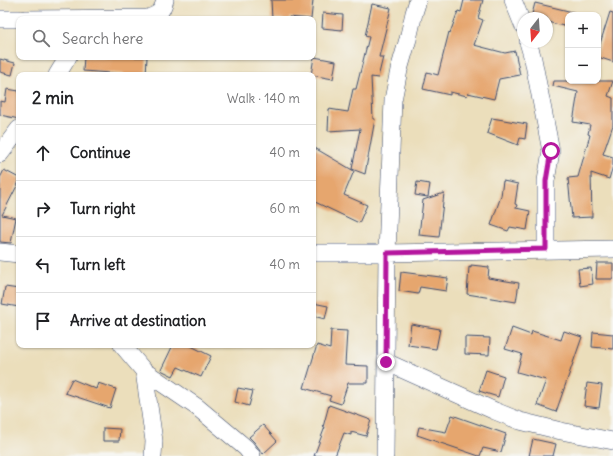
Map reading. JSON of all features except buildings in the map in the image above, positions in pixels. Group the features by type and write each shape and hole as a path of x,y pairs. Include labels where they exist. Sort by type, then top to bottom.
{"street":[{"path":"154,16 159,14 165,0"},
{"path":"385,456 387,253 393,100 399,70 418,0"},
{"path":"513,0 518,12"},
{"path":"0,19 16,19"},
{"path":"530,48 551,151 546,181 546,249"},
{"path":"59,72 66,60"},
{"path":"0,154 16,133"},
{"path":"316,253 613,249"},
{"path":"0,252 16,254"},
{"path":"125,348 144,371 197,407 246,448 252,456"},
{"path":"386,362 520,421 613,441"},
{"path":"144,371 154,441 153,456"}],"route":[{"path":"386,362 387,253 546,249 546,181 551,151"}]}
